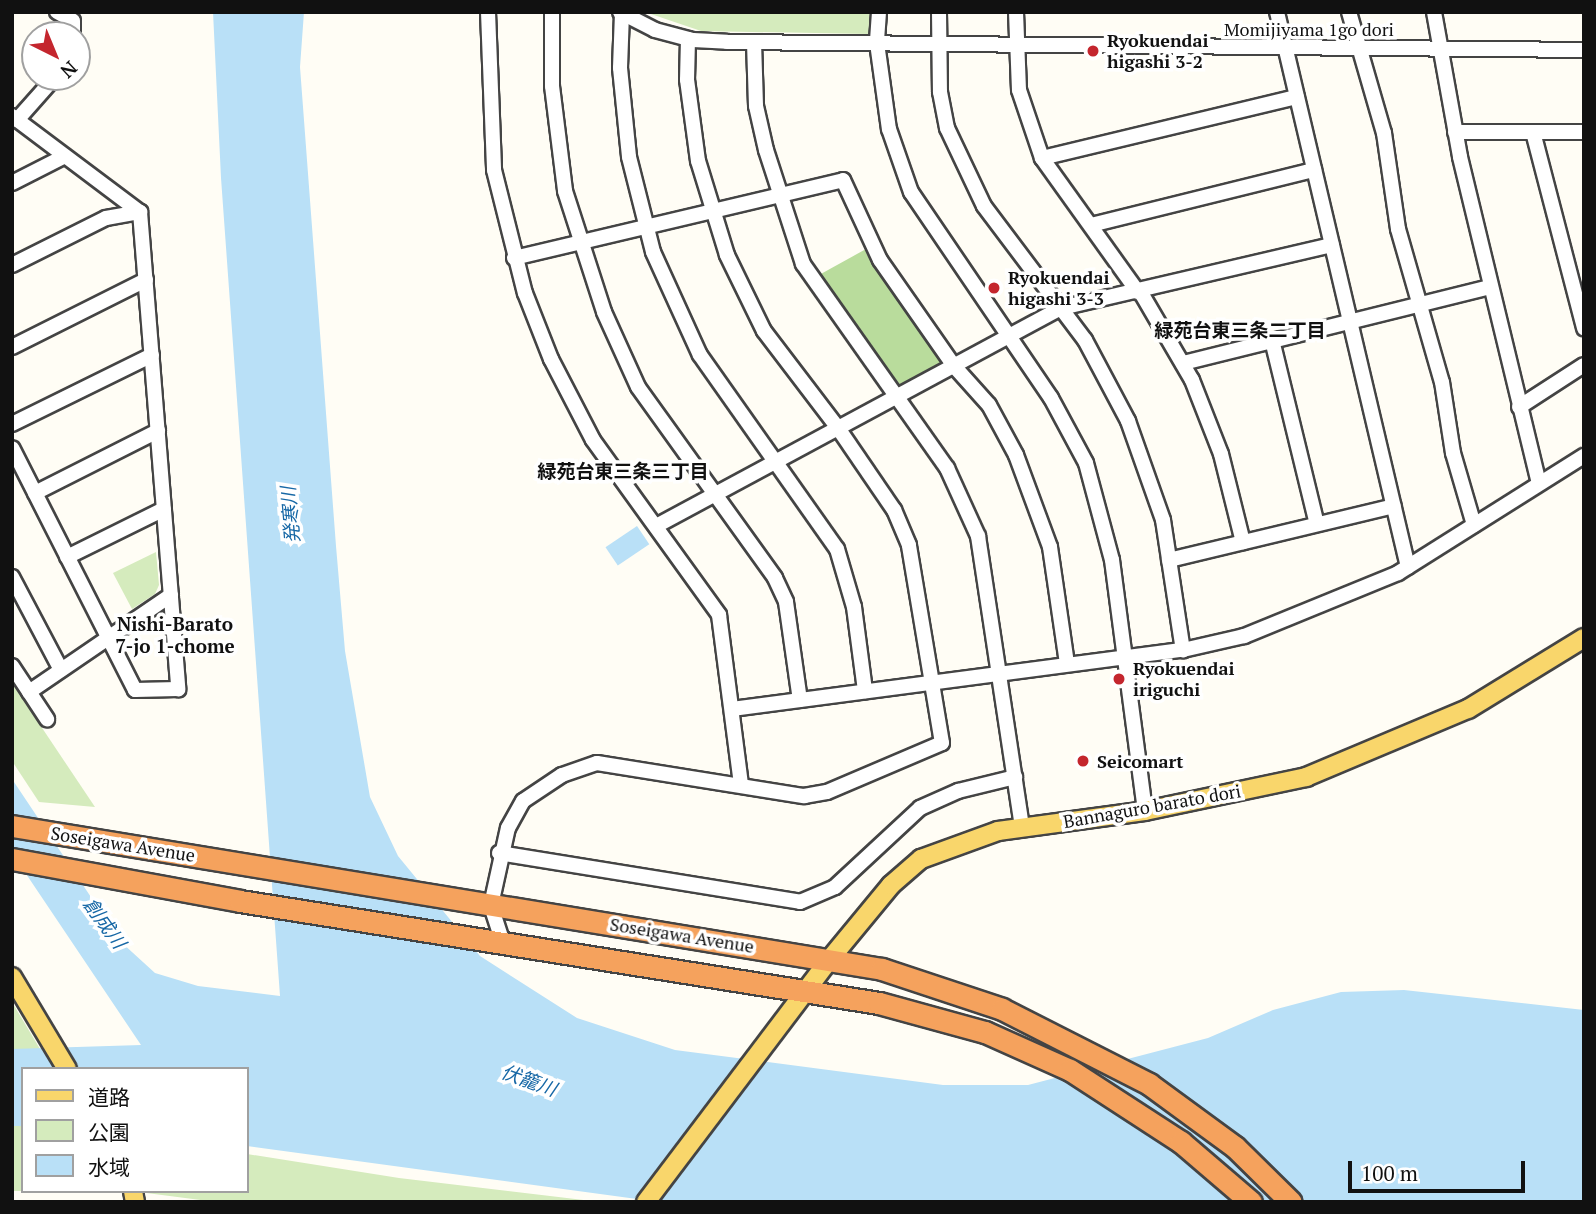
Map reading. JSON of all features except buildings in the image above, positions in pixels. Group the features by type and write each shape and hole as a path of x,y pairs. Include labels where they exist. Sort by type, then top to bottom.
{"highway":[{"name":"Soseigawa Avenue","path":"12,826 882,969 1002,1009 1149,1084 1235,1147 1291,1202"},
{"name":"Soseigawa Avenue","path":"12,859 240,901 806,990 879,1003 985,1032 1082,1077 1181,1142 1251,1202"}],"main road":[{"name":"Bannaguro barato dori","path":"646,1202 830,959 891,886 921,859 959,842 1022,828 1145,811 1306,777 1410,737 1468,709 1584,638"},
{"path":"14,982 65,1067"}],"street":[{"path":"57,12 73,21"},
{"path":"488,12 494,170 514,258 551,359 593,440 719,615 741,785"},
{"path":"552,12 556,137 580,243 604,312 638,387 761,554 786,602 800,700"},
{"path":"878,12 877,43 889,129 911,192 1051,398 1086,463 1112,560 1145,811"},
{"path":"939,12 940,92 961,164 984,206 1061,308 1108,379 1128,421 1163,520 1183,650"},
{"path":"1016,12 1019,90 1042,158 1139,292 1183,363 1221,454 1243,541"},
{"path":"1277,12 1408,567"},
{"path":"1349,12 1384,133 1398,229 1420,305 1474,525"},
{"path":"1434,12 1444,49 1455,132 1539,484"},
{"path":"621,13 624,118 645,226 665,286 700,355 778,460 837,549 849,579 865,691"},
{"name":"Momijiyama 1go dori","path":"621,13 655,30 688,39 754,42 1286,50 1584,50"},
{"path":"501,942 491,905 499,853 523,801 562,775 597,763 804,796 827,793 942,743 909,545 894,510 838,428 764,331 727,256 713,211 691,119 688,39"},
{"path":"754,42 756,106 777,196 819,292 898,396 963,495 978,536 1001,672 1022,828"},
{"path":"12,448 135,690 178,689 141,212 15,118 41,91"},
{"path":"1042,158 1297,97"},
{"path":"1455,132 1584,132"},
{"path":"1533,132 1584,328"},
{"path":"12,183 65,156"},
{"path":"1091,225 1314,170"},
{"path":"514,258 843,180 880,260 954,366 989,405 1033,496 1050,547 1068,663"},
{"path":"12,265 106,218 141,212"},
{"path":"656,526 1061,308 1332,245"},
{"path":"12,347 146,280"},
{"path":"1183,363 1491,287"},
{"path":"1272,340 1317,524"},
{"path":"12,424 152,355"},
{"path":"1519,407 1584,365"},
{"path":"35,493 158,431"},
{"path":"732,709 1125,655 1183,650 1300,616 1408,567 1584,456"},
{"path":"1169,560 1394,506"},
{"path":"67,557 164,509"},
{"path":"12,577 61,670"},
{"path":"29,692 171,595"},
{"path":"12,666 47,719"},
{"path":"499,853 800,902 835,887 920,808 958,791 1015,777"}],"green space":[{"path":"645,12 870,12 869,34 701,31"},
{"path":"866,249 941,358 938,367 902,386 895,384 819,275"},
{"path":"156,552 159,585 155,594 132,609 113,573"},
{"path":"12,683 95,807 39,802 12,761"},
{"path":"12,1002 51,1067 21,1067 21,1191 12,1191"},
{"path":"248,1154 399,1178 592,1201 216,1202 146,1193 248,1193"}],"water":[{"path":"213,12 304,12 300,67 336,546 345,651 370,797 398,856 480,956 577,1018 675,1050 943,1085 1028,1085 1208,1038 1273,1010 1341,992 1404,990 1584,1010 1584,1202 659,1202 248,1146 248,1067 21,1067 21,1126 12,1126 12,1049 141,1045 12,853 12,779 121,942 155,973 198,986 280,996 221,178"},
{"path":"637,526 649,544 618,565 605,547"}],"place":[{"name":"Ryokuendai higashi 3-2","path":"1093,51"},
{"name":"Ryokuendai higashi 3-3","path":"994,288"},
{"name":"Ryokuendai iriguchi","path":"1119,679"},
{"name":"Seicomart","path":"1083,761"}],"district":[{"name":"緑苑台東三条二丁目","path":"1240,330"},
{"name":"緑苑台東三条三丁目","path":"623,471"},
{"name":"Nishi-Barato 7-jo 1-chome","path":"175,635"}],"water label":[{"name":"発寒川","path":"290,515"},
{"name":"創成川","path":"105,923"},
{"name":"伏籠川","path":"529,1080"}]}
